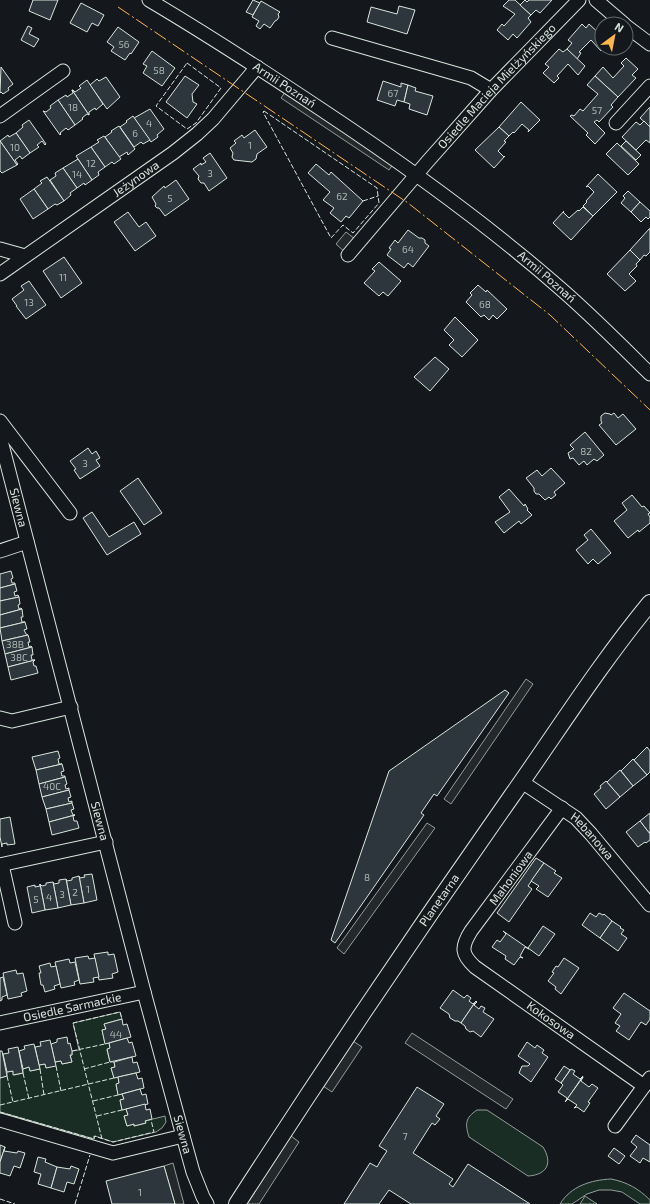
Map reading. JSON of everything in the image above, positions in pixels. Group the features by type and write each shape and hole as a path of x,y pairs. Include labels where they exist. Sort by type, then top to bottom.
{"street":[{"name":"Armii Poznań","path":"149,0 257,67 416,174 502,240 560,288 650,374"},
{"name":"Osiedle Macieja Mielżyńskiego","path":"416,174 491,90 579,0"},
{"path":"596,0 615,16"},
{"path":"634,32 650,44"},
{"path":"332,38 471,78 491,90"},
{"name":"Jeżynowa","path":"0,274 173,153 197,134 213,119 257,67"},
{"path":"0,116 63,72"},
{"path":"616,123 650,86"},
{"path":"348,255 416,174"},
{"path":"0,249 25,256"},
{"path":"0,421 70,513"},
{"name":"Siewna","path":"0,436 144,992 193,1172 202,1197 207,1204"},
{"path":"0,551 27,542"},
{"name":"Planetarna","path":"237,1204 363,1012 455,877 596,673 650,603"},
{"path":"0,718 12,721 71,707"},
{"name":"Hebanowa","path":"522,782 576,818 650,905"},
{"name":"Mahoniowa","path":"463,950 466,941 472,932 562,808"},
{"path":"14,923 1,865 106,842"},
{"name":"Kokosowa","path":"463,950 468,960 475,967 647,1082"},
{"name":"Osiedle Sarmackie","path":"0,1023 144,992"},
{"path":"616,1126 647,1082"},
{"path":"0,1120 113,1153 183,1136"}],"green space":[{"path":"120,1012 122,1019 104,1024 106,1029 102,1030 105,1043 109,1043 110,1048 107,1050 110,1062 114,1062 115,1067 111,1068 114,1078 118,1077 119,1083 116,1085 118,1094 122,1094 124,1099 120,1100 122,1110 126,1109 128,1115 124,1116 127,1126 146,1123 145,1121 165,1116 166,1122 162,1128 156,1132 113,1142 95,1136 94,1139 0,1112 0,1078 7,1076 7,1072 13,1071 14,1075 23,1073 23,1069 29,1067 30,1071 40,1069 39,1065 45,1064 46,1068 55,1062 61,1061 62,1064 72,1062 70,1055 72,1055 72,1051 79,1050 73,1023"},
{"path":"477,1110 487,1110 543,1147 548,1158 548,1163 544,1171 528,1176 469,1137 467,1122 470,1116"},
{"path":"611,1179 627,1184 642,1192 650,1200 650,1204 640,1204 622,1192 599,1190 587,1194 572,1204 560,1204 570,1193 582,1185"},
{"path":"585,1196 597,1204 580,1204"}],"shaded area":[{"path":"288,88 396,160 389,170 281,98"},
{"path":"346,232 359,242 348,255 336,244"},
{"path":"526,679 533,684 451,804 444,799"},
{"path":"427,823 435,828 344,954 337,948"},
{"path":"412,1033 513,1099 506,1109 405,1043"},
{"path":"353,1041 362,1047 332,1092 323,1086"},
{"path":"291,1136 299,1142 259,1204 247,1204"},
{"path":"173,1163 184,1204 175,1204 164,1166"}],"building":[{"path":"33,0 58,0 50,20 29,11"},
{"path":"253,0 260,3 253,15 246,12"},
{"path":"509,0 515,0 531,15 528,18 531,22 517,38 513,34 508,40 497,30 502,24 504,26 515,14 503,6"},
{"path":"525,0 527,2 529,0 552,0 540,13 536,10 531,15 520,5"},
{"path":"261,1 280,12 278,14 279,17 270,28 264,24 260,29 256,26 259,21 252,17"},
{"path":"81,3 104,15 98,26 92,23 87,32 70,23"},
{"path":"399,6 415,10 407,34 367,22 371,7 397,14"},
{"path":"582,24 586,28 589,24 594,29 594,43 591,40 579,52 581,53 577,59 567,49 572,43 568,40"},
{"path":"28,26 32,28 29,34 39,39 34,47 21,40"},
{"path":"118,27 139,42 125,60 111,51 114,47 107,42"},
{"path":"559,49 563,52 567,49 585,66 578,75 568,64 557,76 559,78 554,83 543,73 549,67 545,64"},
{"path":"152,51 175,68 162,86 143,73 147,66 143,64"},
{"path":"626,58 638,69 632,75 636,78 618,97 595,76 603,67 613,78 624,66 621,63"},
{"path":"1,67 13,84 8,88 9,90 3,94 1,92 0,93"},
{"path":"185,76 199,85 192,94 193,102 197,104 187,118 166,102"},
{"path":"595,76 618,97 611,105 613,107 599,122 597,120 594,122 605,133 595,144 586,135 588,133 570,116 574,116 580,109 583,111 598,94 587,85"},
{"path":"106,77 120,97 107,109 90,85 97,79 99,81"},
{"path":"87,80 103,104 96,110 95,108 89,112 89,115 72,90 75,92 81,88 79,86"},
{"path":"383,81 401,87 401,83 408,85 404,102 397,100 395,106 377,100"},
{"path":"408,85 416,88 415,91 433,96 427,115 409,109 410,104 404,102"},
{"path":"72,90 89,115 87,114 75,125 58,100 73,93"},
{"path":"58,100 75,125 68,130 66,128 60,133 60,135 43,111 46,112 51,108 50,106"},
{"path":"521,102 540,120 528,132 529,130 522,124 509,136 499,127"},
{"path":"650,107 650,127 640,118"},
{"path":"150,109 164,129 157,135 158,137 151,142 134,118"},
{"path":"133,116 150,140 143,144 141,142 134,147 120,127"},
{"path":"29,120 46,144 45,145 42,141 37,145 39,147 30,153 16,133 23,127 22,125"},
{"path":"644,121 650,127 650,143 646,140 636,150 622,137 636,122 640,125"},
{"path":"119,126 135,149 128,155 127,152 119,157 105,137"},
{"path":"499,127 509,136 498,151 504,157 505,156 494,168 475,150"},
{"path":"255,130 267,147 257,154 256,159 252,162 234,160 232,157 233,153 230,148 236,143 234,141 242,135 244,138"},
{"path":"16,133 30,153 22,159 20,156 15,160 18,164 17,165 0,141 8,135 9,137"},
{"path":"104,136 121,159 114,164 112,162 105,167 91,147 99,142 97,140"},
{"path":"0,141 17,165 2,173 0,171"},
{"path":"626,141 641,155 636,160 621,146"},
{"path":"617,143 639,164 628,175 606,154"},
{"path":"91,147 105,167 98,172 99,175 92,180 76,156"},
{"path":"210,153 227,178 209,191 204,183 201,183 198,179 199,176 193,169 201,163 201,165 206,162 203,158"},
{"path":"78,159 92,180 77,188 63,168"},
{"path":"316,164 329,175 331,172 363,201 349,218 346,216 341,222 330,213 334,208 323,200 330,192 308,173"},
{"path":"63,168 77,188 70,193 71,195 64,201 50,180 56,176 55,173"},
{"path":"598,174 617,192 593,216 583,206 594,192 588,186 586,187"},
{"path":"47,177 64,201 57,205 55,204 48,209 34,189 42,183 40,181"},
{"path":"176,180 189,199 165,216 159,208 155,206 156,204 152,197 164,186 165,188"},
{"path":"34,189 48,209 33,219 20,199"},
{"path":"628,191 640,202 631,212 621,203 625,198 623,196"},
{"path":"640,202 650,211 650,217 648,219 646,217 641,222 631,212"},
{"path":"583,207 593,216 571,240 553,223 563,212 569,218"},
{"path":"128,212 139,227 146,222 156,236 135,251 114,222"},
{"path":"650,228 650,252 646,256 644,255 640,260 630,250"},
{"path":"408,230 419,238 425,240 425,243 429,246 413,267 408,263 404,268 387,255 391,249 389,248 395,240 398,243"},
{"path":"630,250 640,260 636,264 637,266 629,274 636,281 625,291 607,274"},
{"path":"64,257 82,283 61,298 43,271"},
{"path":"379,262 401,281 388,296 383,292 379,296 364,283 375,271 372,269"},
{"path":"29,281 46,305 26,319 12,299 24,290 21,286"},
{"path":"478,285 486,292 487,290 507,309 497,319 493,315 489,320 484,315 481,317 466,302 472,295 470,293"},
{"path":"455,317 478,340 462,357 449,345 454,340 444,330"},
{"path":"435,357 449,369 430,391 414,377"},
{"path":"605,413 611,415 614,413 618,418 623,414 636,429 616,445 599,425 602,423 601,416"},
{"path":"585,432 604,455 597,461 594,459 587,465 584,461 579,465 573,458 570,459 568,453 574,449 570,445"},
{"path":"88,448 92,454 96,451 100,458 96,460 100,466 80,479 74,470 76,469 70,461"},
{"path":"551,468 565,483 554,492 556,495 551,499 549,497 545,500 539,494 536,494 534,488 526,478 537,470 542,476"},
{"path":"138,478 162,513 144,525 120,491"},
{"path":"509,489 524,506 525,504 528,509 527,510 532,515 521,524 519,521 504,533 495,522 510,512 499,497"},
{"path":"632,495 642,507 644,506 650,513 648,514 650,517 650,523 639,532 638,530 628,538 614,521 627,510 622,503"},
{"path":"92,512 109,537 134,522 141,534 107,555 83,518"},
{"path":"591,529 611,553 598,564 593,559 588,564 576,550 588,540 584,535"},
{"path":"11,571 13,578 11,579 12,583 15,584 0,588 0,574"},
{"path":"15,584 17,591 14,592 15,596 18,595 19,597 0,601 0,588"},
{"path":"19,597 19,609 22,609 0,615 0,601"},
{"path":"22,609 22,622 25,622 0,628 0,615"},
{"path":"25,622 27,629 24,630 28,635 2,641 0,628"},
{"path":"28,635 30,642 28,642 29,647 32,647 5,654 2,641"},
{"path":"32,647 32,660 35,660 8,667 5,654"},
{"path":"35,660 33,662 38,673 11,680 8,667"},
{"path":"505,690 509,693 437,796 434,794 421,813 424,815 335,943 331,940 389,771"},
{"path":"647,747 650,751 650,772 647,775 634,760"},
{"path":"58,751 60,758 58,759 59,764 62,764 36,770 32,757"},
{"path":"633,759 647,775 633,786 621,771"},
{"path":"62,764 64,771 61,772 62,776 65,777 39,784 36,770"},
{"path":"620,770 633,786 620,797 607,782"},
{"path":"65,777 67,784 65,785 66,789 69,788 69,790 42,797 39,784"},
{"path":"606,781 620,797 606,809 594,794"},
{"path":"69,790 71,797 68,798 69,802 72,801 72,803 46,809 42,797"},
{"path":"72,803 74,809 71,810 73,815 75,815 49,822 46,809"},
{"path":"650,813 650,834 640,821"},
{"path":"75,815 73,816 74,821 77,821 79,828 52,835 49,822"},
{"path":"10,817 15,844 2,844 2,847 0,837 0,819"},
{"path":"640,821 650,834 650,840 638,847 626,832"},
{"path":"536,858 544,863 528,886 532,889 509,922 497,913"},
{"path":"544,863 556,871 554,873 562,878 548,897 536,889 539,886 531,881"},
{"path":"92,874 97,900 84,903 79,876 80,878 85,877 84,875"},
{"path":"79,876 84,903 71,905 66,879 67,881 72,880 72,878"},
{"path":"66,879 71,905 58,908 53,882 54,884 59,883 59,880"},
{"path":"53,882 58,908 45,910 40,884 42,886 46,885 46,883"},
{"path":"40,884 45,910 32,913 27,887 35,885 35,887 40,886"},
{"path":"590,913 596,917 599,913 604,914 612,921 600,938 582,925"},
{"path":"612,921 624,930 621,934 627,938 618,951 600,938"},
{"path":"543,926 555,934 539,956 528,948"},
{"path":"503,931 529,949 525,947 520,956 523,958 520,957 514,965 505,959 506,956 492,947 497,940 500,942 506,934"},
{"path":"108,952 108,955 114,954 118,972 112,974 113,978 99,980 94,954"},
{"path":"88,956 89,959 95,958 99,977 93,978 94,982 80,984 75,958"},
{"path":"564,958 579,968 561,994 555,989 556,987 548,981 554,973 552,972 556,966 558,967"},
{"path":"69,959 70,963 75,962 79,980 74,982 75,985 61,988 55,962"},
{"path":"50,963 51,967 56,966 60,984 54,986 55,989 45,992 43,985 41,985 39,973 41,973 39,966"},
{"path":"16,970 17,974 23,973 27,991 21,993 22,996 8,999 3,973"},
{"path":"3,977 7,995 2,997 2,1000 0,1001 0,978"},
{"path":"453,990 464,998 467,995 471,998 469,1001 473,1004 476,1001 461,1023 450,1018 449,1014 440,1008"},
{"path":"624,993 650,1011 650,1019 646,1025 641,1022 629,1040 616,1031 620,1026 615,1023 621,1014 613,1008"},
{"path":"476,1001 477,1002 474,1005 479,1009 481,1006 485,1008 483,1012 494,1019 481,1037 473,1031 470,1032 461,1023"},
{"path":"122,1019 123,1025 127,1024 131,1037 105,1044 102,1030 106,1029 104,1024"},
{"path":"67,1037 68,1044 70,1043 72,1051 72,1055 70,1055 72,1062 62,1064 61,1061 55,1062 51,1044 57,1042 57,1039"},
{"path":"127,1038 129,1043 132,1042 136,1056 110,1062 107,1049 110,1048 109,1043"},
{"path":"50,1040 56,1066 46,1068 45,1064 39,1065 35,1047 41,1046 40,1042"},
{"path":"527,1042 535,1048 537,1045 544,1050 542,1053 548,1057 531,1082 519,1073 522,1066 528,1066 530,1064 518,1056"},
{"path":"34,1044 40,1069 30,1071 29,1067 23,1069 19,1051 25,1049 24,1046"},
{"path":"18,1047 23,1073 13,1075 13,1071 7,1072 3,1054 9,1053 8,1049"},
{"path":"0,1051 2,1051 7,1076 0,1078"},
{"path":"132,1057 133,1063 137,1062 140,1072 114,1078 111,1068 115,1067 114,1062"},
{"path":"564,1066 570,1070 561,1083 555,1079"},
{"path":"571,1069 575,1071 573,1074 580,1079 583,1076 566,1101 567,1098 558,1092 563,1085 561,1083"},
{"path":"136,1073 138,1079 142,1078 144,1088 118,1095 116,1084 119,1083 118,1077"},
{"path":"583,1077 581,1081 589,1087 592,1084 598,1088 588,1102 590,1103 584,1112 577,1107 574,1108 577,1105 568,1099 565,1102"},
{"path":"417,1087 444,1104 436,1116 440,1119 435,1125 432,1123 413,1153 453,1179 449,1184 453,1187 468,1164 530,1204 411,1204 389,1190 379,1204 344,1204 370,1163 377,1167 387,1151 379,1146"},
{"path":"140,1089 142,1095 146,1094 148,1104 122,1110 120,1100 124,1099 122,1094"},
{"path":"145,1104 146,1110 150,1109 152,1119 145,1121 146,1123 127,1126 124,1116 128,1115 126,1109"},
{"path":"636,1135 650,1145 650,1162 643,1158 640,1163 630,1156 637,1147 631,1142"},
{"path":"0,1145 5,1147 0,1162"},
{"path":"5,1147 4,1151 17,1153 18,1151 25,1153 20,1168 14,1166 10,1176 0,1173 0,1162"},
{"path":"614,1148 625,1156 619,1164 608,1156"},
{"path":"38,1157 46,1159 45,1162 57,1167 51,1188 38,1184 41,1174 34,1172"},
{"path":"71,1166 79,1169 74,1184 67,1182 64,1192 51,1188 57,1167 70,1169"},
{"path":"164,1166 175,1204 112,1204 106,1181"}],"fence":[{"path":"187,63 221,88 196,123 187,129 156,106 187,63"},
{"path":"264,111 377,188 379,203 353,233 343,225 331,238 263,112 264,111"},
{"path":"363,201 378,196"},
{"path":"102,1139 73,1023 120,1012 122,1019"},
{"path":"72,1051 105,1044"},
{"path":"84,1069 110,1062"},
{"path":"56,1066 61,1091"},
{"path":"40,1069 44,1095"},
{"path":"23,1073 29,1099"},
{"path":"7,1076 13,1102"},
{"path":"0,1105 114,1078"},
{"path":"93,1101 118,1095"},
{"path":"97,1116 122,1110"},
{"path":"0,1112 94,1139 94,1136 113,1142 154,1132 151,1120"},
{"path":"75,1204 90,1155"},
{"path":"0,1199 15,1204"}],"power":[{"path":"118,7 408,203 550,315 650,410"}]}
